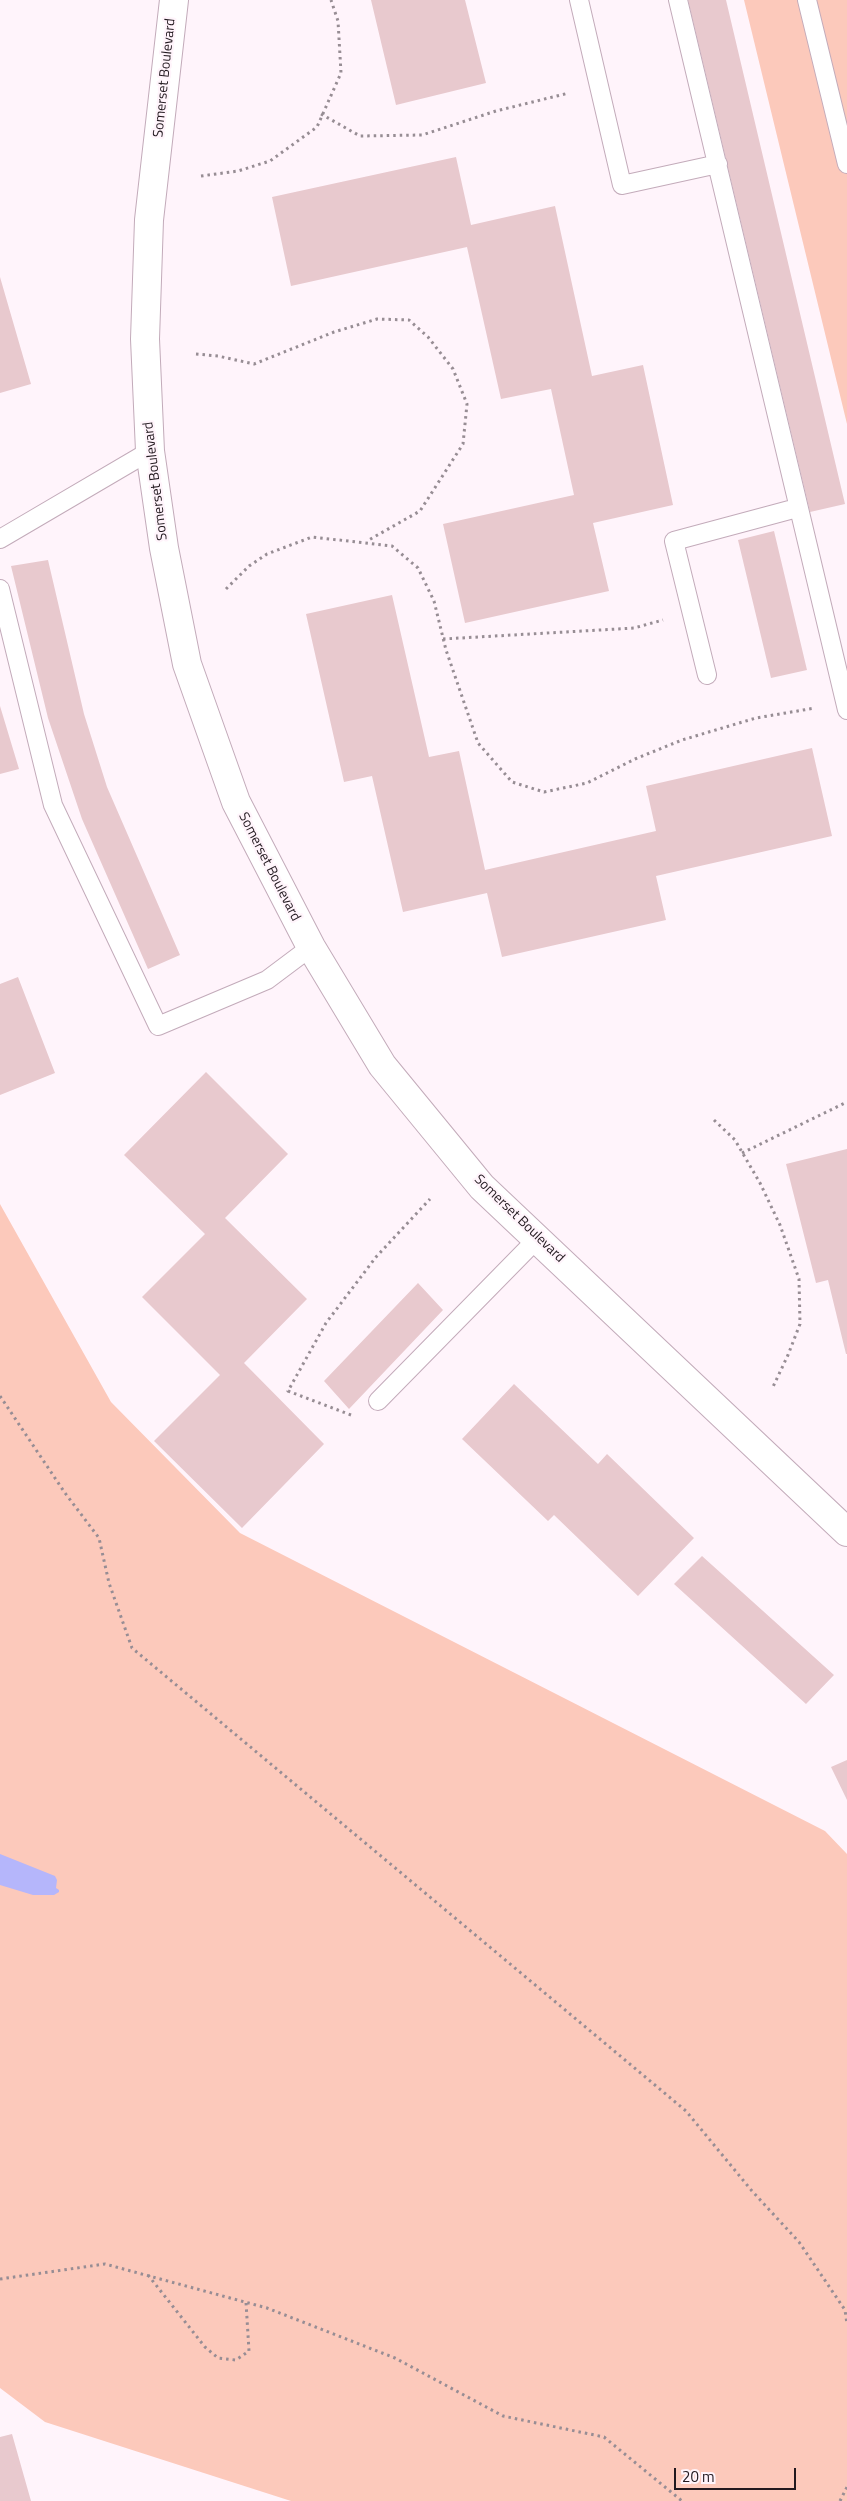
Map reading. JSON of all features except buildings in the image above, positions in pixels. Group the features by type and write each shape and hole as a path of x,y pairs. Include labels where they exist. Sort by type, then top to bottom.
{"street":[{"name":"Somerset Boulevard","path":"174,0 149,220 145,339 150,451 164,548 187,664 236,802 311,947 382,1066 482,1187 847,1532"}],"lane":[{"path":"579,0 622,185 718,164"},
{"path":"678,0 846,706"},
{"path":"807,0 847,164"},
{"path":"0,539 150,451"},
{"path":"707,675 674,541 798,508"},
{"path":"0,589 53,804 158,1026 267,980 311,947"},
{"path":"378,1401 537,1239"}],"path":[{"path":"201,176 238,171 270,161 317,127 341,73 338,21 331,0"},
{"path":"322,114 360,136 422,135 496,111 599,85"},
{"path":"196,354 218,356 254,364 334,332 377,319 410,320 428,336 453,369 467,404 463,444 420,511 367,542"},
{"path":"226,589 249,566 267,554 312,537 392,546 418,568 434,601 443,639 478,743 512,782 544,792 587,783 635,759 682,740 756,718 846,706"},
{"path":"443,639 634,628 692,613"},
{"path":"742,1153 847,1102"},
{"path":"714,1120 734,1140 760,1183 780,1225 799,1279 800,1324 772,1389"},
{"path":"378,1401 359,1418 288,1392 326,1324 376,1257 430,1200"},
{"path":"0,1396 65,1493 99,1538 109,1583 132,1648 686,2111 752,2191 799,2242 844,2310 847,2324"},
{"path":"0,2279 105,2264 267,2308 395,2358 503,2416 604,2437 682,2501"},
{"path":"148,2275 205,2346 218,2358 236,2360 249,2351 246,2302"},
{"path":"840,2501 847,2487"}],"shaded area":[{"path":"744,0 847,0 847,424"},
{"path":"0,1204 111,1402 240,1533 825,1831 847,1854 847,2501 291,2501 45,2422 0,2388"}],"water":[{"path":"0,1854 55,1876 57,1880 56,1888 59,1892 54,1895 33,1895 0,1885"}]}
